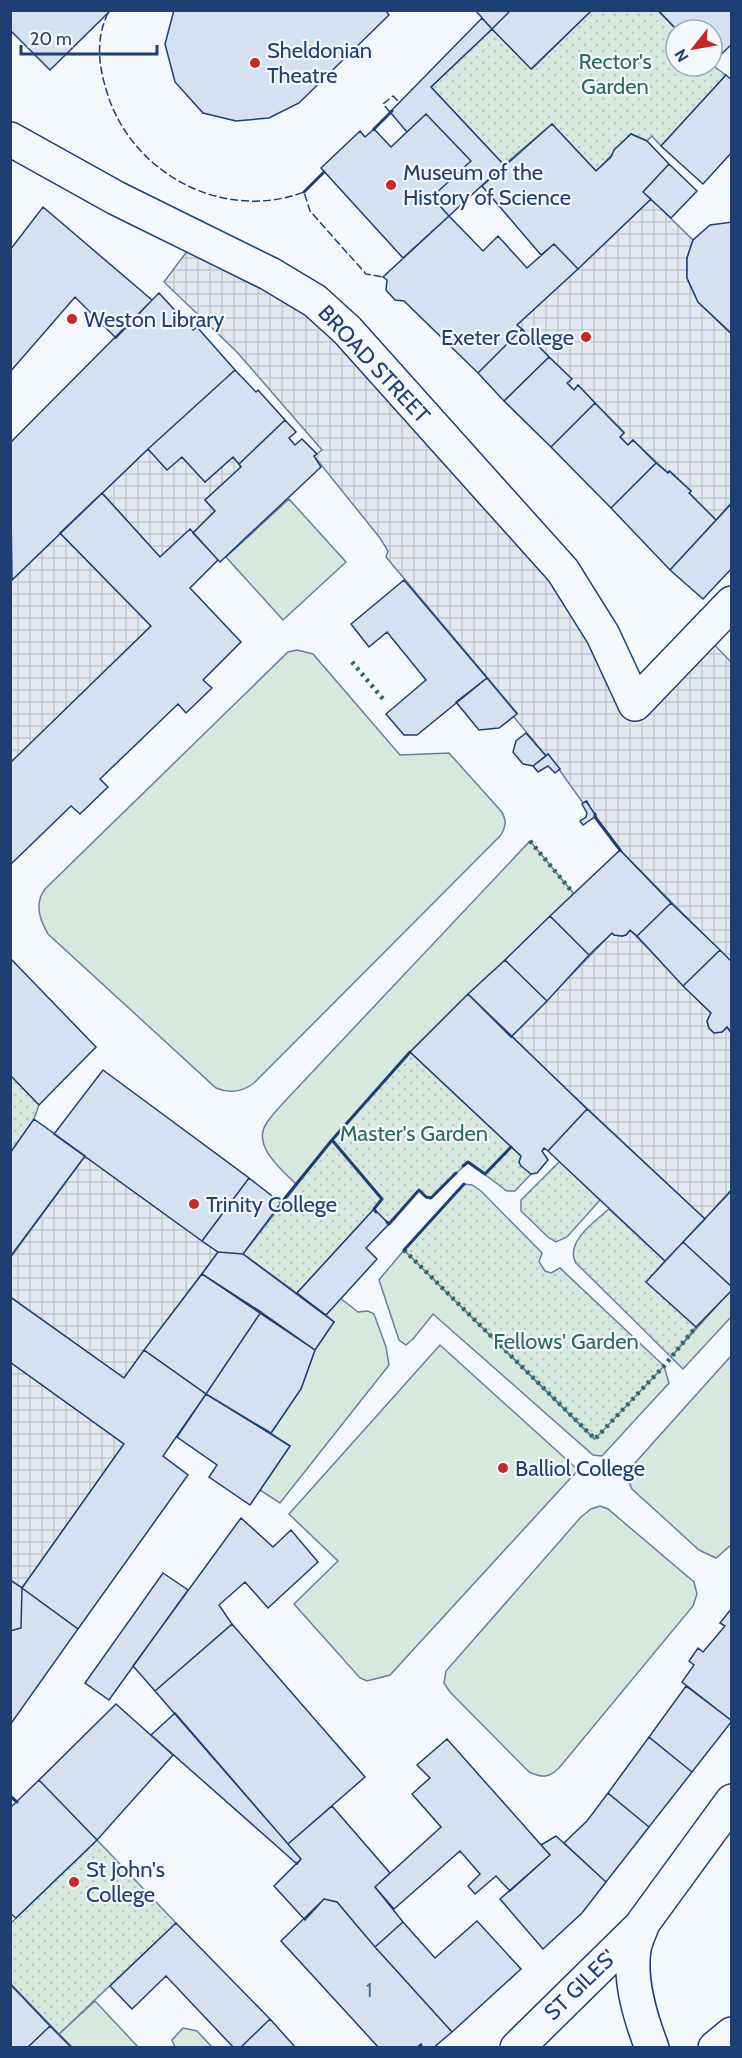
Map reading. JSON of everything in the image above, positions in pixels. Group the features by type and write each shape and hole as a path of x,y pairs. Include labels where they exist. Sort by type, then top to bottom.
{"street":[{"name":"BROAD STREET","path":"10,139 116,198 270,274 323,308 346,330 563,571 603,635 635,704 732,603"},
{"path":"652,2048 635,1986 634,1950 643,1923 732,1801"},
{"name":"ST GILES'","path":"517,2048 643,1923"},
{"path":"715,2048 732,2034"}],"green space":[{"name":"Rector's Garden","path":"592,10 658,11 665,18 664,78 723,78 661,146 652,136 647,141 631,134 596,171 552,124 504,165 431,87 492,29 532,69"},
{"path":"289,499 346,562 283,620 226,557"},
{"path":"297,650 313,654 400,755 449,753 501,811 505,826 501,835 254,1083 240,1090 226,1091 216,1088 48,934 40,917 39,905 46,888 288,652"},
{"path":"530,841 574,894 410,1052 296,1184 270,1157 266,1149 263,1132 268,1121"},
{"name":"Master's Garden","path":"410,1052 521,1156 519,1162 531,1174 515,1191 507,1191 468,1162 431,1198 426,1197 419,1190 389,1224 373,1210 297,1293 243,1254 332,1140"},
{"path":"11,1075 39,1105 34,1119 11,1153"},
{"path":"560,1161 600,1200 567,1237 556,1242 521,1211 521,1200"},
{"name":"Fellows' Garden","path":"464,1184 472,1185 481,1191 542,1253 539,1262 545,1271 551,1273 560,1268 664,1366 595,1439 404,1250"},
{"name":"Fellows' Garden","path":"609,1209 665,1261 647,1282 696,1327 671,1357 576,1263 573,1255 577,1240"},
{"path":"404,1250 594,1439 664,1366 669,1383 602,1456 593,1455 433,1314 406,1345 399,1340 379,1280"},
{"path":"731,1290 731,1317 683,1369 671,1357"},
{"path":"340,1298 358,1312 368,1311 374,1314 386,1347 389,1365 280,1503 260,1490 290,1446 271,1433 301,1389 315,1350 334,1322 326,1315"},
{"path":"440,1345 578,1470 390,1675 367,1681 360,1678 294,1604 338,1561 289,1514"},
{"path":"731,1356 731,1545 716,1558 699,1550 632,1489 629,1479 635,1463"},
{"path":"600,1506 608,1509 694,1582 697,1594 693,1606 559,1768 549,1775 538,1775 529,1772 450,1692 444,1683 446,1671 581,1517 591,1509"},
{"path":"97,1840 176,1923 59,2034 11,1984 11,1923"},
{"path":"95,2001 138,2047 72,2047 59,2034"},
{"path":"183,2028 197,2031 212,2047 175,2047 172,2040"}],"shaded area":[{"path":"651,199 693,240 687,258 687,278 698,302 731,334 731,503 716,520 670,471 668,473 633,440 628,445 620,437 624,432 578,386 574,390 567,383 571,379 517,325"},
{"path":"191,246 270,274 563,571 635,704 703,633 731,662 731,962 620,850 595,817 587,801 583,803 548,754 546,756 513,716 517,713 386,557 388,551 380,538 314,456 322,450 237,352 164,282"},
{"path":"148,449 182,457 205,482 233,457 241,467 205,500 215,511 193,533 177,541 160,557 102,493"},
{"path":"60,533 151,626 11,763 11,581"},
{"path":"630,930 711,1013 707,1021 709,1028 714,1033 722,1032 727,1027 731,1033 731,1190 705,1219 511,1037 612,933 622,936"},
{"path":"85,1156 218,1252 124,1378 11,1297 11,1257"},
{"path":"11,1362 124,1444 22,1588 11,1580"}],"building":[{"path":"10,10 111,10 50,70 10,30"},
{"name":"Sheldonian Theatre","path":"174,10 385,10 389,15 299,103 269,118 236,121 203,113 175,82 165,44"},
{"path":"475,10 511,10 492,29"},
{"path":"511,10 592,10 531,69 492,29"},
{"path":"658,10 732,10 732,44 724,52 724,18 666,18"},
{"path":"482,18 492,29 431,87 504,165 449,216 432,197 471,161 426,114 407,132 390,112"},
{"path":"726,75 732,80 732,152 703,184 661,146"},
{"name":"Museum of the History of Science","path":"426,114 471,161 432,197 449,216 403,258 321,168 360,131 365,137 374,129 391,147"},
{"path":"552,124 596,171 631,134 647,141 669,164 643,192 651,199 578,269 554,244 541,255 482,186"},
{"path":"669,164 697,191 671,218 643,192"},
{"name":"Weston Library","path":"43,207 152,300 116,338 75,297 10,372 10,250"},
{"path":"449,216 483,251 498,236 527,268 554,244 578,269 517,325 522,329 478,373 404,301 395,300 386,290 387,280 383,277"},
{"path":"732,222 732,334 698,302 687,278 687,258 693,240 710,225"},
{"path":"159,293 193,330 197,327 235,370 148,449 12,580 10,443"},
{"path":"522,329 549,357 504,401 478,373"},
{"path":"549,357 572,379 567,383 574,390 578,385 595,403 551,447 504,401"},
{"path":"235,370 256,392 258,390 285,420 239,464 233,457 205,482 182,457 167,470 148,449"},
{"path":"595,403 624,433 620,437 628,445 633,440 656,463 611,508 551,447"},
{"path":"285,420 296,432 289,438 295,445 302,439 317,454 314,456 321,467 220,562 193,533 215,511 205,500 241,467 239,464"},
{"path":"656,463 668,473 669,471 691,491 689,493 716,520 670,570 611,508"},
{"path":"102,493 160,557 190,529 218,560 190,588 241,642 203,680 212,688 186,713 178,704 100,779 108,787 80,814 71,806 10,865 10,763 151,626 60,533"},
{"path":"732,503 732,568 703,599 670,570"},
{"path":"404,580 487,678 417,735 404,735 386,714 426,680 387,632 369,647 351,624"},
{"path":"487,678 517,714 499,728 479,730 456,702"},
{"path":"526,733 546,756 533,766 523,764 513,752 516,741"},
{"path":"548,754 560,769 555,773 548,766 538,772 533,766"},
{"path":"586,801 596,816 583,825 580,821 586,817 587,813 582,804"},
{"path":"620,850 671,903 637,936 630,930 622,936 612,933 589,955 550,916"},
{"path":"671,903 720,950 683,986 637,936"},
{"path":"550,916 589,955 547,1001 505,960"},
{"path":"720,950 732,962 732,1029 730,1031 727,1027 722,1032 714,1033 707,1021 711,1013 683,986"},
{"path":"10,958 96,1047 39,1105 10,1075"},
{"path":"505,960 547,1001 511,1037 468,994"},
{"path":"468,994 587,1109 548,1151 544,1148 542,1151 548,1160 537,1173 531,1174 521,1166 519,1162 521,1156 410,1052"},
{"path":"103,1070 249,1178 202,1241 54,1134"},
{"path":"587,1109 705,1219 665,1261 548,1151"},
{"path":"34,1119 85,1156 10,1257 10,1153"},
{"path":"249,1178 281,1203 243,1254 218,1252 202,1241"},
{"path":"732,1190 732,1287 683,1242"},
{"path":"374,1209 389,1224 366,1248 377,1259 326,1315 297,1293"},
{"path":"683,1242 732,1287 732,1290 696,1327 646,1282"},
{"path":"218,1252 243,1254 334,1322 315,1350 202,1274"},
{"path":"202,1274 261,1312 206,1394 144,1350"},
{"path":"10,1297 124,1378 144,1350 206,1394 163,1456 188,1475 78,1629 22,1588 124,1444 10,1362"},
{"path":"261,1312 315,1350 301,1389 271,1433 206,1394"},
{"path":"206,1394 290,1446 250,1505 209,1477 217,1465 177,1437"},
{"path":"241,1518 273,1547 291,1530 318,1562 268,1608 245,1582 219,1605 232,1624 155,1691 133,1666"},
{"path":"163,1573 188,1590 109,1700 85,1683"},
{"path":"10,1580 22,1588 21,1628 10,1631"},
{"path":"22,1588 78,1629 10,1725 10,1631 21,1628"},
{"path":"732,1608 732,1721 682,1682 694,1665 689,1661 698,1648 703,1652 725,1626 720,1623"},
{"path":"232,1624 365,1777 288,1844 155,1691"},
{"path":"686,1686 732,1721 692,1772 649,1737"},
{"path":"116,1704 173,1755 97,1840 39,1780"},
{"path":"175,1713 301,1859 297,1864 151,1735"},
{"path":"649,1737 692,1772 649,1827 608,1793"},
{"path":"447,1739 550,1855 510,1891 496,1876 475,1894 468,1886 480,1874 460,1851 394,1909 375,1887 441,1827 412,1794 430,1778 417,1765"},
{"path":"39,1780 97,1840 16,1918 10,1913 10,1808"},
{"path":"608,1793 649,1827 606,1882 564,1843 587,1821"},
{"path":"332,1806 390,1873 375,1887 403,1922 375,1947 337,1902 324,1899 305,1920 274,1886 301,1859 288,1844"},
{"path":"556,1836 606,1882 582,1913 543,1949 500,1899 550,1855 541,1845"},
{"path":"324,1899 337,1902 452,2032 433,2048 423,2048 421,2044 416,2048 379,2048 281,1941"},
{"path":"477,1921 521,1969 452,2032 375,1947 403,1922 435,1958"},
{"path":"176,1923 270,2019 240,2048 234,2048 166,1976 132,2009 110,1986"},
{"path":"10,1984 50,2026 27,2048 10,2048"},
{"path":"270,2019 296,2048 240,2048"},
{"path":"50,2026 72,2048 27,2048"}],"hedge":[{"path":"352,662 383,699"},
{"path":"530,841 574,894"},
{"path":"404,1250 595,1439 664,1366 696,1327"}],"fence":[{"path":"108,13 100,41 101,70 106,89 118,119 135,144 157,166 183,183 211,195 242,201 273,200 304,192 310,211 366,274 383,277"},
{"path":"390,112 383,104 393,96 400,103"}],"wall":[{"path":"374,129 392,111"},
{"path":"304,192 324,172"},
{"path":"595,814 620,850"},
{"path":"281,1203 332,1140 410,1052"},
{"path":"332,1140 382,1199 374,1209 376,1212"},
{"path":"463,1166 468,1162 485,1174 511,1147"},
{"path":"387,1222 389,1224 419,1190 426,1197 431,1198 456,1173"},
{"path":"404,1250 464,1184"},
{"path":"10,1796 17,1802"}],"place":[{"name":"Sheldonian Theatre","path":"255,63"},
{"name":"Museum of the History of Science","path":"391,185"},
{"name":"Weston Library","path":"72,319"},
{"name":"Exeter College","path":"586,337"},
{"name":"Trinity College","path":"194,1204"},
{"name":"Balliol College","path":"503,1468"},
{"name":"St John's College","path":"74,1882"}]}
